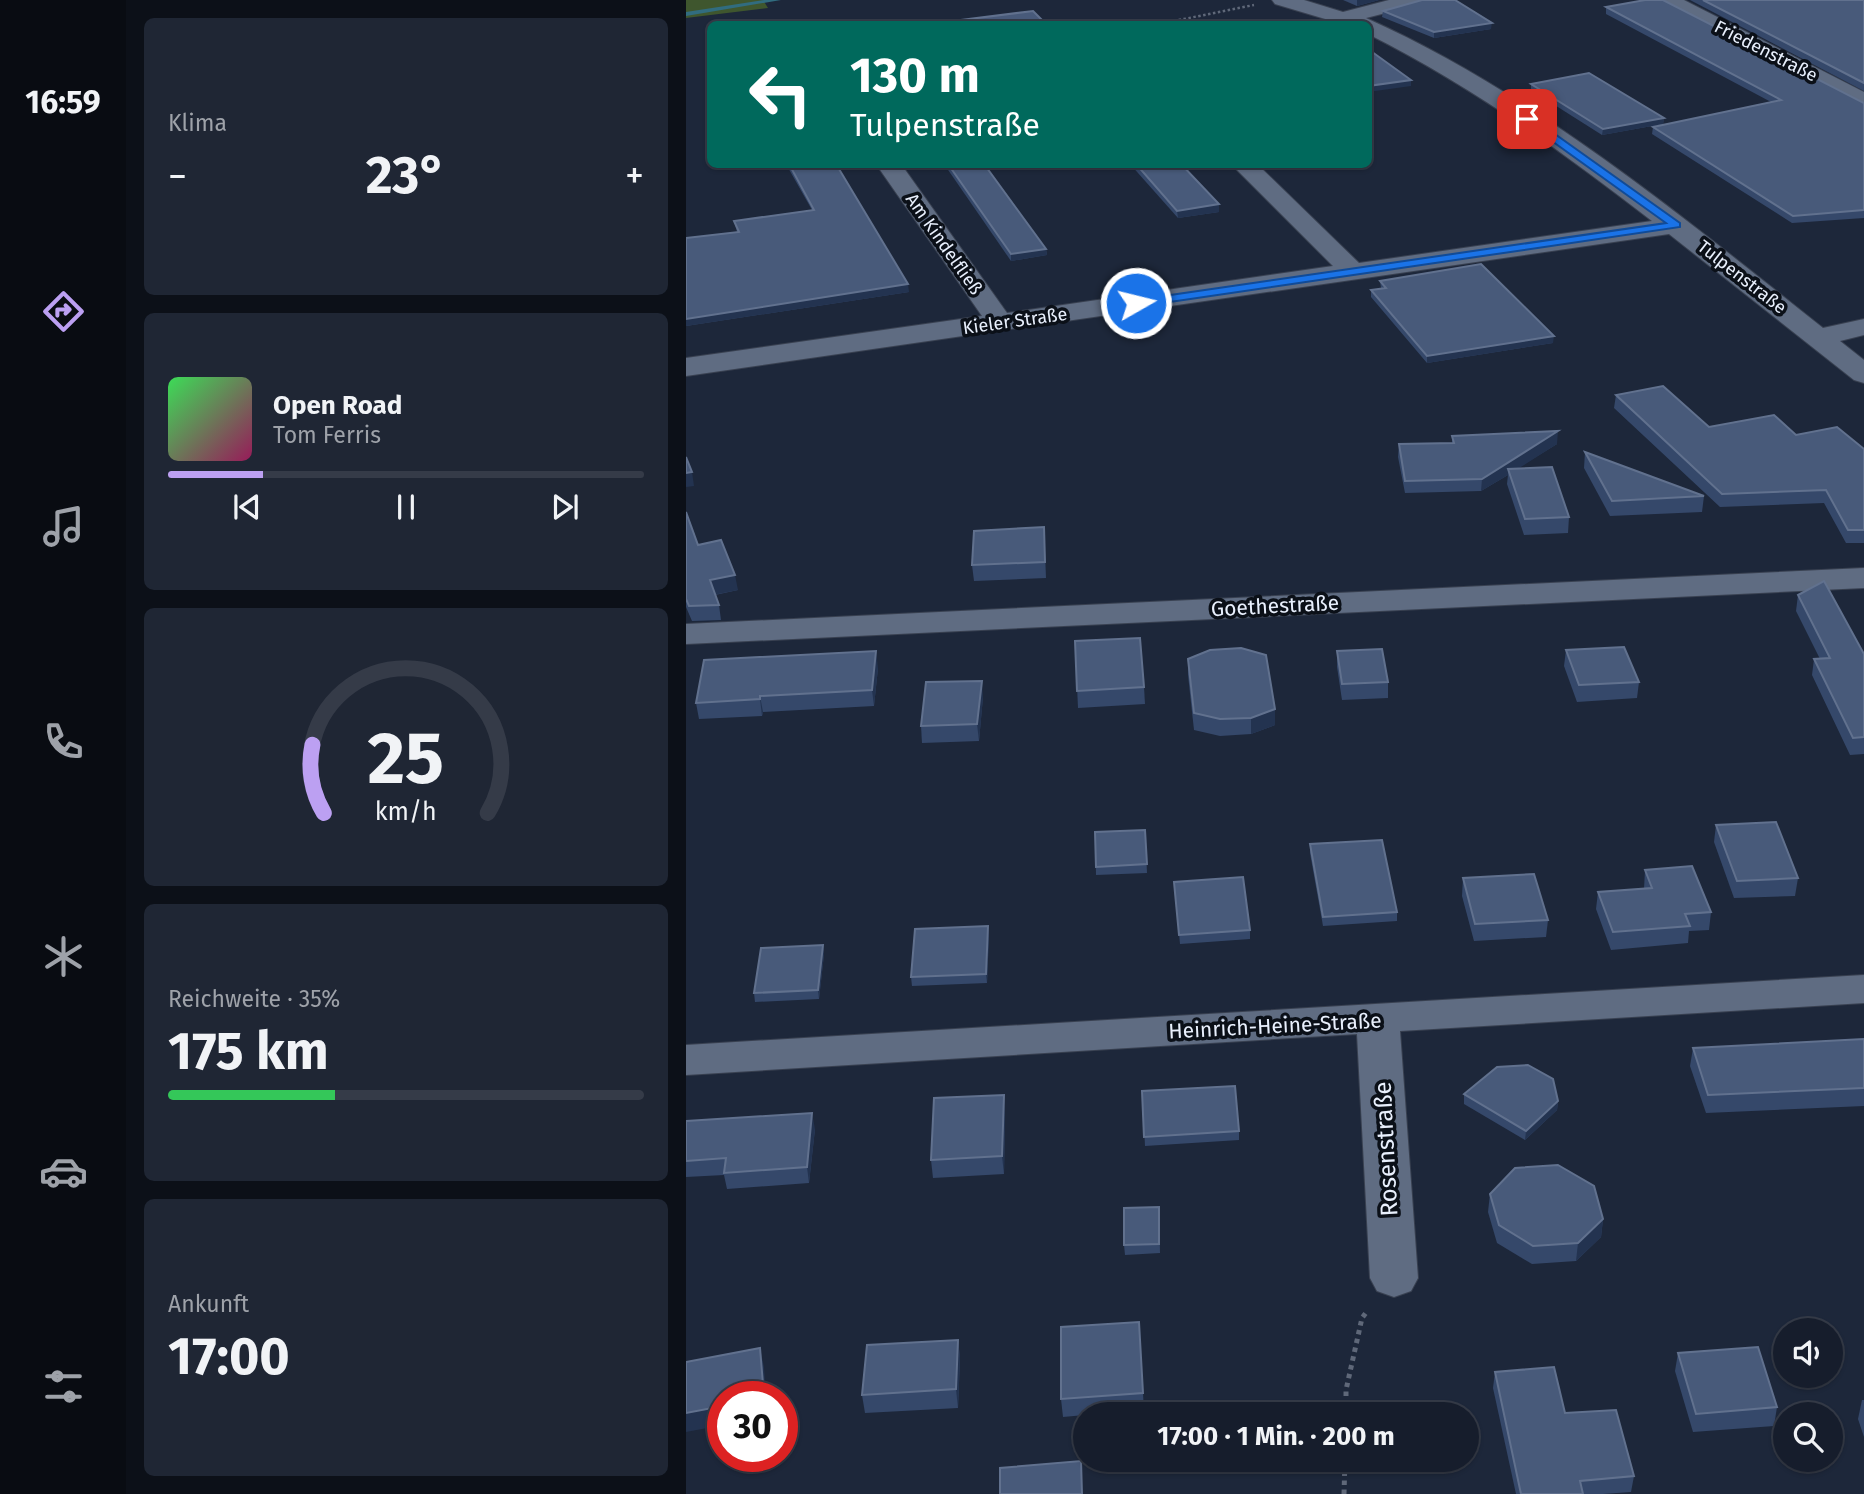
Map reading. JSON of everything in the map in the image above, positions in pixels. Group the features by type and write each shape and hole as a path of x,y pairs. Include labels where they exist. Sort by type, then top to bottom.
{"street":[{"path":"1282,0 1353,21"},
{"path":"1343,18 1413,0"},
{"name":"Friedenstraße","path":"1668,0 1864,101"},
{"name":"Tulpenstraße","path":"1372,28 1406,44 1506,104 1676,225 1864,374"},
{"name":"Am Kindelfließ","path":"891,168 1000,323"},
{"path":"1247,168 1354,272"},
{"name":"Kieler Straße","path":"686,367 1676,225"},
{"path":"1818,337 1864,327"},
{"name":"Goethestraße","path":"686,635 1864,578"},
{"name":"Heinrich-Heine-Straße","path":"686,1060 1864,989"},
{"name":"Rosenstraße","path":"1378,1020 1394,1278"}],"path":[{"path":"1174,21 1255,5"},
{"path":"1346,1402 1346,1390 1362,1318 1394,1278"},
{"path":"1344,1494 1345,1472"}],"green space":[{"path":"686,0 763,0 768,8 686,18"}],"building":[{"path":"1422,0 1455,0 1492,23 1434,32 1383,11"},
{"path":"1645,0 1663,0 1864,103 1864,210 1793,216 1653,127 1781,100 1606,7"},
{"path":"1703,0 1864,0 1864,83"},
{"path":"1033,11 1043,21 953,21"},
{"path":"1372,52 1411,80 1372,85"},
{"path":"1589,73 1664,118 1603,129 1531,84"},
{"path":"791,168 838,168 908,284 686,319 686,238 739,232 734,221 814,210"},
{"path":"951,168 987,168 1046,249 1011,254"},
{"path":"1139,168 1185,168 1219,204 1177,211"},
{"path":"1481,264 1554,336 1427,356 1371,290 1386,288 1380,281"},
{"path":"1663,386 1709,427 1774,415 1796,435 1837,427 1864,449 1864,530 1848,530 1826,490 1722,494 1616,395"},
{"path":"1558,431 1482,479 1405,481 1399,444 1454,443 1452,436"},
{"path":"1585,452 1704,496 1612,501"},
{"path":"686,457 692,472 686,473"},
{"path":"1552,467 1569,517 1525,519 1508,469"},
{"path":"686,512 698,545 721,540 735,575 710,580 719,605 689,606 686,599"},
{"path":"1044,527 1045,562 972,565 974,531"},
{"path":"1824,581 1864,654 1864,737 1853,738 1814,659 1830,658 1798,595"},
{"path":"1140,638 1144,687 1077,691 1075,641"},
{"path":"1624,647 1639,682 1579,685 1566,650"},
{"path":"1241,648 1266,655 1275,709 1251,718 1220,719 1194,713 1188,659 1210,650"},
{"path":"1382,649 1388,682 1342,684 1337,651"},
{"path":"876,651 872,690 760,696 760,699 696,703 704,660"},
{"path":"982,681 977,724 921,726 926,682"},
{"path":"1776,822 1798,878 1737,881 1716,825"},
{"path":"1145,830 1147,864 1096,867 1095,832"},
{"path":"1382,840 1397,912 1323,917 1310,844"},
{"path":"1692,866 1711,912 1685,914 1690,926 1613,932 1598,892 1652,888 1645,870"},
{"path":"1534,874 1548,920 1475,924 1463,878"},
{"path":"1243,877 1250,930 1179,935 1174,882"},
{"path":"988,926 986,974 911,977 915,929"},
{"path":"823,945 818,990 754,993 761,948"},
{"path":"1864,1039 1864,1088 1708,1095 1693,1048"},
{"path":"1528,1065 1553,1079 1558,1101 1526,1131 1464,1094 1497,1067"},
{"path":"1235,1086 1239,1131 1144,1137 1142,1091"},
{"path":"1004,1095 1002,1156 931,1160 934,1098"},
{"path":"812,1113 807,1167 724,1173 726,1158 686,1161 686,1121"},
{"path":"1558,1165 1594,1186 1603,1219 1578,1243 1533,1246 1499,1225 1490,1194 1515,1168"},
{"path":"1159,1207 1159,1244 1124,1245 1124,1208"},
{"path":"1139,1322 1143,1393 1061,1399 1061,1327"},
{"path":"958,1340 956,1389 862,1395 867,1345"},
{"path":"1758,1347 1775,1402 1773,1402 1773,1407 1696,1414 1678,1353"},
{"path":"760,1348 763,1381 707,1381 707,1409 686,1413 686,1362"},
{"path":"1554,1367 1565,1413 1616,1410 1634,1476 1580,1481 1583,1494 1521,1494 1495,1372"},
{"path":"1073,1462 1073,1472 1081,1472 1082,1494 1000,1494 1000,1468"}],"waterway":[{"path":"686,14 778,0"}],"route":[{"path":"1136,303 1676,225 1527,119"}]}
